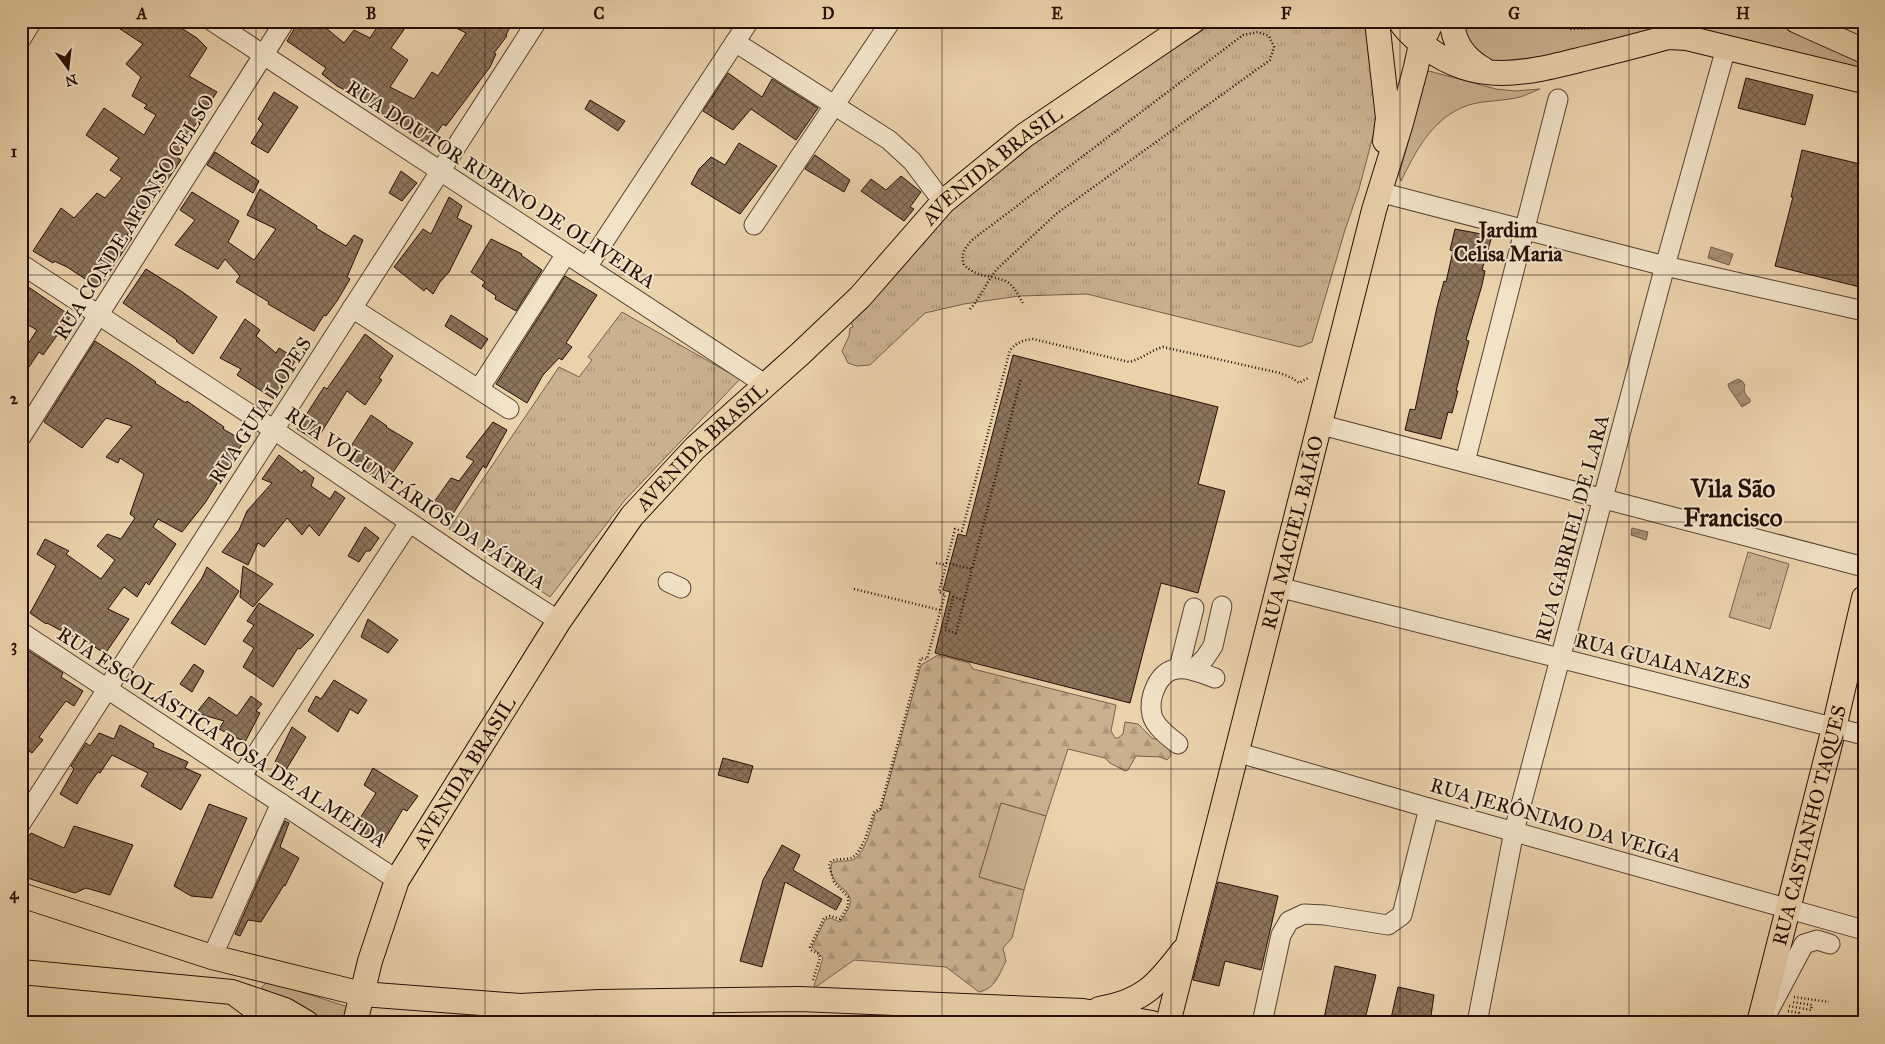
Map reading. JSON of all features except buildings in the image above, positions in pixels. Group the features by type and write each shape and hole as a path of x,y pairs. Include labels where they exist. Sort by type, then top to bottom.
{"main road":[{"name":"AVENIDA BRASIL","path":"355,1023 370,961 397,880 559,621 632,516 695,448 800,354 860,297 943,202 1025,135 1193,21"},
{"path":"1377,21 1388,118 1379,192"},
{"path":"1400,21 1421,44 1436,55 1462,68 1494,73 1537,70 1668,37 1688,38 1864,81"},
{"name":"RUA MACIEL BAIÃO","path":"1168,1023 1318,424 1379,192 1421,44 1432,21"},
{"path":"1452,21 1456,41 1462,52 1482,68 1494,73"},
{"path":"1798,21 1864,51"},
{"name":"RUA CASTANHO TAQUES","path":"1761,1023 1864,598"},
{"path":"21,896 212,957 362,994 512,1014 520,1006 582,1013 800,999 1083,1011 1152,1023"},
{"path":"1083,1011 1112,1007 1138,998 1160,980 1190,941"},
{"path":"370,961 378,981 397,998"},
{"path":"21,972 232,992 285,1010 307,1023"},
{"path":"232,992 253,1007 259,1023"},
{"path":"604,1023 888,1002"}],"street":[{"path":"21,38 32,21"},
{"name":"RUA DOUTOR RUBINO DE OLIVEIRA","path":"212,21 766,385"},
{"name":"RUA CONDE AFONSO CELSO","path":"21,437 285,21"},
{"name":"RUA GUIA LOPES","path":"21,823 536,21"},
{"path":"587,267 749,21"},
{"path":"754,225 891,21"},
{"path":"735,42 889,140 912,161 943,202"},
{"name":"RUA GABRIEL DE LARA","path":"1477,1023 1514,831 1602,498 1726,48"},
{"path":"1465,462 1558,99"},
{"path":"1379,192 1665,266 1864,311"},
{"path":"478,389 566,254"},
{"name":"RUA VOLUNTÁRIOS DA PÁTRIA","path":"21,264 274,430 409,523 559,621"},
{"path":"352,308 509,409"},
{"path":"1318,424 1864,566"},
{"path":"241,777 409,523"},
{"name":"RUA GUAIANAZES","path":"1278,587 1864,735"},
{"path":"1186,669 1205,658 1213,646 1222,606"},
{"path":"1186,669 1194,608"},
{"name":"RUA ESCOLÁSTICA ROSA DE ALMEIDA","path":"21,632 397,880"},
{"path":"1178,744 1157,724 1152,715 1154,690 1160,679 1170,670 1186,669 1215,678"},
{"name":"RUA JERÔNIMO DA VEIGA","path":"1236,752 1864,930"},
{"path":"212,957 281,803"},
{"path":"1262,1023 1280,935 1290,921 1304,914 1325,915 1388,925 1402,915 1429,808"},
{"path":"1761,1023 1804,944 1817,940 1830,944"}],"path":[{"path":"970,309 976,303 990,278 1015,251 1056,214 1270,60 1274,47 1270,36 1258,32 1243,35 972,240 962,253 964,265 977,274 990,278 1009,283 1017,292 1022,303"},
{"path":"800,999 806,995 819,962 819,954 811,950 810,947 824,918 830,916 840,919 848,906 848,897 834,882 829,866 831,861 852,858 858,853 866,838 874,812 880,809 921,658 927,659 945,594 939,592 955,529 962,531 1010,350 1014,345 1025,340 1034,339 1129,362 1138,360 1163,347 1280,374 1292,378 1299,383 1308,378"},
{"path":"964,600 953,597 944,630 956,633 1021,378"},
{"path":"936,563 972,569"},
{"path":"854,589 940,610"},
{"path":"1792,997 1829,1002"},
{"path":"1789,1002 1812,1005 1811,1010 1786,1006 1785,1010 1799,1013 1798,1018"}],"green space":[{"path":"1217,21 1370,21 1378,117 1359,189 1312,342 1300,347 1087,294 1019,296 964,304 925,313 870,365 857,366 848,363 842,351 849,336 850,328 853,327 850,318 947,213 1036,138"},
{"path":"1457,21 1780,21 1864,62 1864,72 1720,38 1492,62 1476,55"},
{"path":"1429,71 1496,89 1515,91 1540,89 1524,96 1467,105 1450,114 1425,139 1401,181 1399,175"},
{"path":"622,312 740,379 625,500 550,597 449,529 559,367 579,377 592,360 588,357"},
{"path":"1748,552 1789,564 1770,629 1729,617"},
{"path":"938,655 969,663 973,669 1116,705 1111,731 1115,738 1123,734 1125,722 1138,724 1152,738 1167,743 1171,755 1167,760 1160,757 1136,756 1128,770 1125,771 1105,758 1068,749 1046,816 1001,803 979,877 1024,890 1012,938 1003,948 1006,961 996,981 989,988 979,992 946,967 854,960 813,989 823,958 812,947 825,920 830,918 840,922 850,904 848,894 832,876 832,863 852,860 861,852 870,832 875,813 881,810 921,665"},
{"path":"1001,803 1046,816 1024,890 979,877"},
{"path":"268,981 348,1007 345,1023 333,1023 261,988"}],"water":[{"path":"1711,247 1733,254 1729,265 1708,258"},
{"path":"1738,379 1745,385 1745,393 1750,399 1750,402 1742,407 1728,384"},
{"path":"1632,528 1648,532 1646,540 1631,535"}],"district":[{"name":"Jardim Celisa Maria","path":"1508,242"},
{"name":"Vila São Francisco","path":"1733,502"}]}
